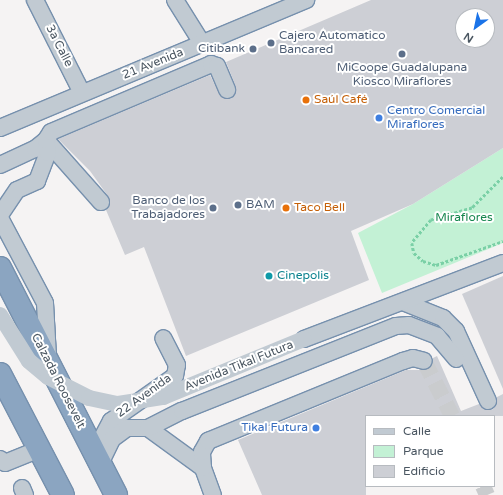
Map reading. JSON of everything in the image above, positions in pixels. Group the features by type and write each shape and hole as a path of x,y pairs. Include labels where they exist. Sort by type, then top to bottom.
{"highway":[{"name":"Calzada Roosevelt","path":"0,268 116,495"},
{"path":"0,374 63,495"}],"street":[{"name":"3a Calle","path":"35,0 82,93"},
{"path":"175,0 202,43"},
{"name":"21 Avenida","path":"0,128 296,2"},
{"path":"0,164 35,149 46,140 51,132 211,64 217,66 227,90"},
{"path":"46,140 70,168 82,178 101,202"},
{"path":"46,140 48,153 37,181 17,190 0,216 45,303 48,360"},
{"name":"Avenida Tikal Futura","path":"0,315 29,361 48,377 89,398 118,404 163,397 304,339 503,263"},
{"path":"403,302 444,318 456,331 488,400"},
{"path":"97,458 119,432 127,428 148,428 182,411 396,326 409,325 437,336 456,359"},
{"name":"22 Avenida","path":"97,458 111,421 175,376 177,365 163,338"},
{"path":"213,495 203,468 202,452 208,441 403,361 413,358 424,361"},
{"path":"182,411 193,416 336,360"},
{"path":"148,428 203,468"},
{"path":"0,459 5,463 40,449"}],"path":[{"path":"503,177 472,208 431,220 412,243 414,253 423,261 436,265 503,241"}],"green space":[{"name":"Miraflores","path":"503,148 503,243 382,293 358,233 413,204"}],"building":[{"name":"Miraflores","path":"371,0 503,0 503,148 413,204 351,231 369,280 186,356 144,247 125,255 106,210 110,205 108,196 90,171 58,139 210,75 221,97 231,99 236,87 226,62"},
{"path":"503,276 503,389 462,294"},
{"name":"Tikal Futura","path":"437,356 461,411 479,404 483,409 492,410 496,406 497,397 503,394 503,416 365,415 366,495 262,495 238,440 406,370 427,370 433,364 433,358"}],"tunnel":[{"path":"424,361 451,415"},
{"path":"483,487 487,495"}],"place":[{"name":"Cajero Automatico Bancared","path":"271,43"},
{"name":"Citibank","path":"253,49"},
{"name":"MiCoope Guadalupana Kiosco Miraflores","path":"402,54"},
{"name":"Saúl Café","path":"306,100"},
{"name":"Centro Comercial Miraflores","path":"379,118"},
{"name":"BAM","path":"238,205"},
{"name":"Banco de los Trabajadores","path":"213,208"},
{"name":"Taco Bell","path":"286,208"},
{"name":"Cinepolis","path":"269,276"},
{"name":"Tikal Futura","path":"316,428"}]}
